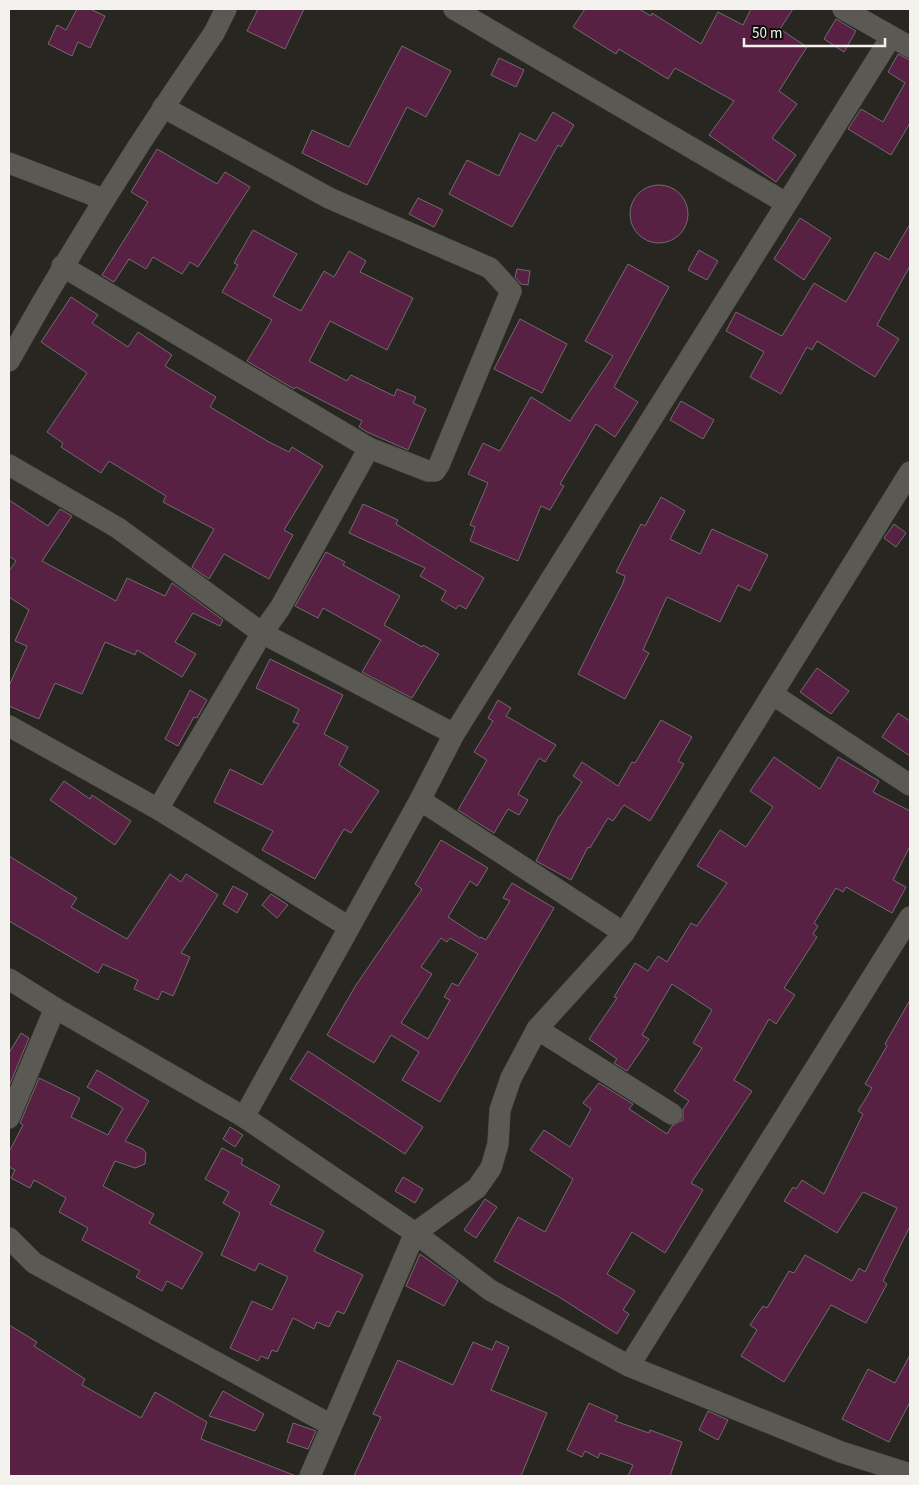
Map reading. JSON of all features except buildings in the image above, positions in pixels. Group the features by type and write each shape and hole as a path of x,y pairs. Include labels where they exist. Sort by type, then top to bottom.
{"street":[{"path":"9,361 102,199 214,33 226,9"},
{"path":"454,9 786,203"},
{"path":"843,9 910,47"},
{"path":"244,1117 420,800 454,734 891,37"},
{"path":"62,266 369,448 428,471 435,471 439,466 511,291 490,268 329,198 163,107"},
{"path":"9,163 102,199"},
{"path":"158,809 262,633 280,608 369,448"},
{"path":"9,464 118,528 262,633 454,734"},
{"path":"310,1476 416,1233 477,1188 491,1168 498,1144 500,1110 511,1078 537,1030 624,932 910,472"},
{"path":"772,694 910,785"},
{"path":"9,726 158,809 349,927"},
{"path":"420,800 624,932"},
{"path":"630,1366 910,917"},
{"path":"9,979 55,1008 244,1117 416,1233 490,1290 630,1366 841,1452 910,1474"},
{"path":"9,1118 55,1008"},
{"path":"537,1030 672,1114"},
{"path":"9,1238 34,1263 331,1425"}]}
